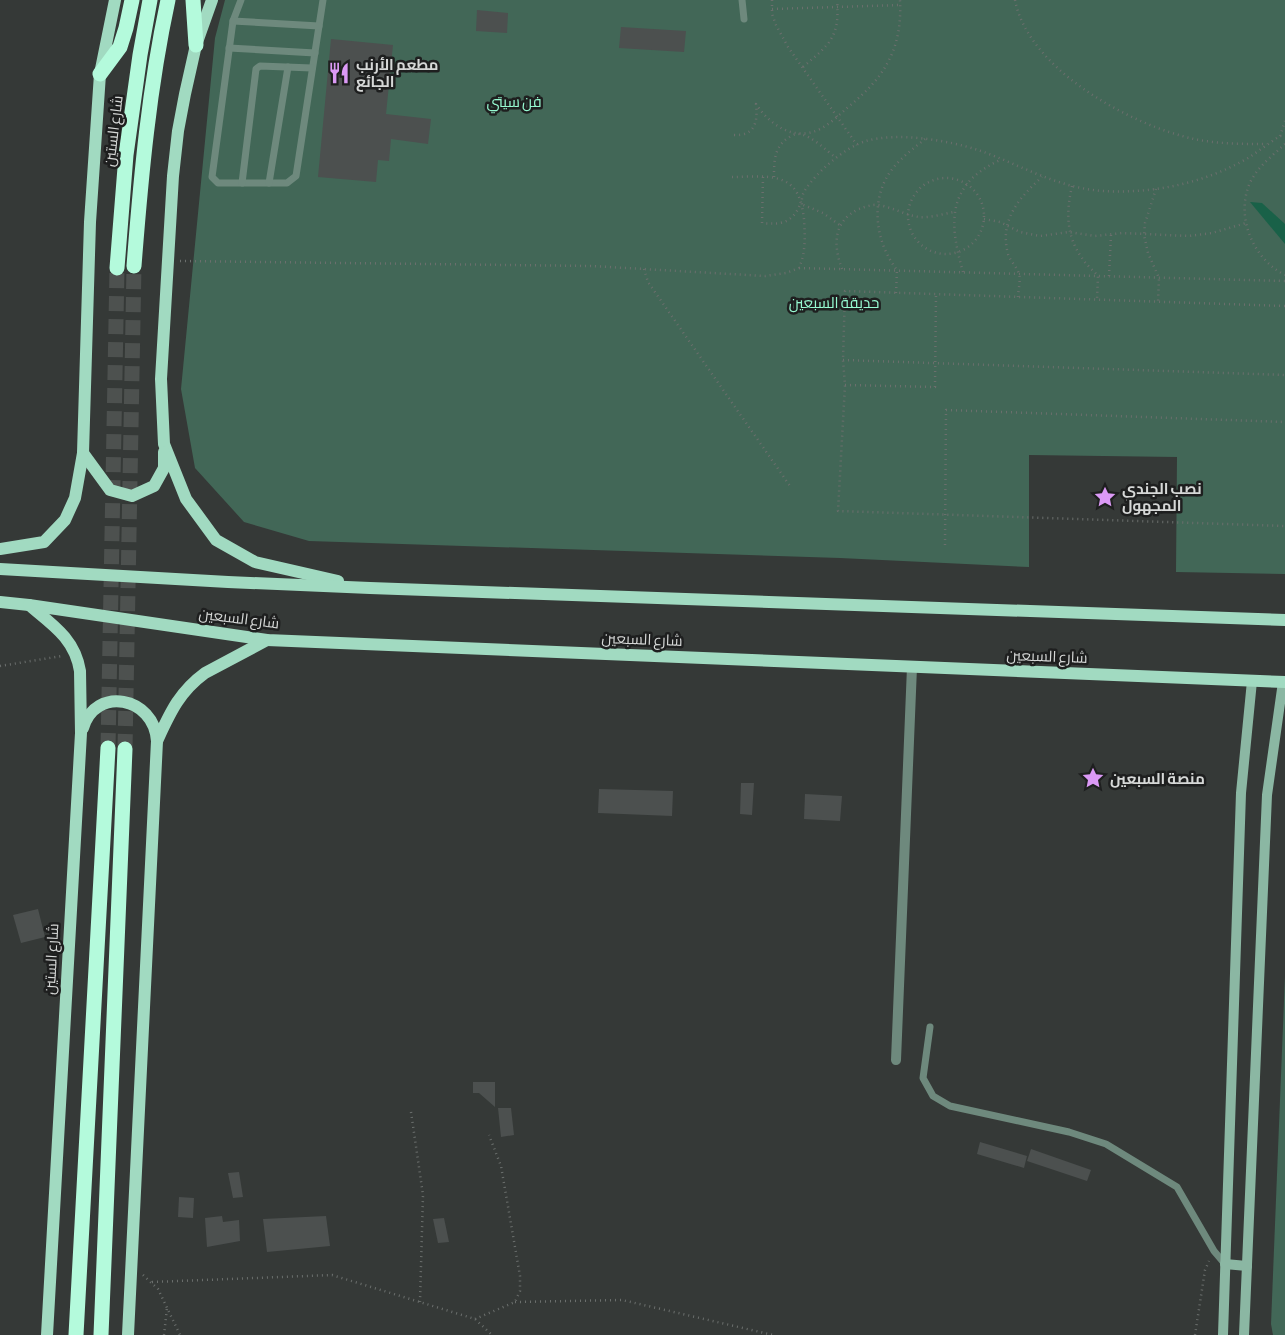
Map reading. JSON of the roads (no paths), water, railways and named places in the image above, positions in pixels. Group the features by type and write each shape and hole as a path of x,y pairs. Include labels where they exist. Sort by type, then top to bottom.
{"highway":[{"path":"100,74 120,47 132,0"},
{"name":"شارع الستين","path":"117,268 126,155 150,0"},
{"path":"134,266 144,152 158,49 168,0"},
{"path":"193,0 196,45"},
{"path":"76,1335 108,748"},
{"path":"101,1335 125,749"}],"main road":[{"path":"0,548 44,542 65,520 75,498 83,453 90,222 100,74 115,0"},
{"path":"83,453 110,490 132,496 154,486 164,468 161,379 167,260 178,131 196,45 212,0"},
{"path":"164,444 186,499 216,540 255,562 370,588"},
{"path":"0,569 370,588 1285,620"},
{"name":"شارع السبعين","path":"0,602 267,640 1284,683"},
{"name":"شارع الستين","path":"29,605 65,636 76,653 80,671 81,733 47,1335"},
{"path":"157,742 173,706 191,684 205,673 267,640"},
{"path":"81,733 84,724 96,709 113,702 123,701 132,704 148,715 156,732 157,742 128,1335"}],"street":[{"path":"896,1060 912,667"},
{"path":"1223,1335 1241,792 1252,681"},
{"path":"1244,1335 1267,795 1284,683"},
{"path":"1224,1264 1247,1266"}],"lane":[{"path":"241,0 233,22 212,177 218,183 287,183 296,176 323,0"},
{"path":"742,0 744,19"},
{"path":"233,22 319,26"},
{"path":"229,48 315,53"},
{"path":"242,183 256,69 260,66 312,68"},
{"path":"269,183 288,67"},
{"path":"930,1027 923,1078 933,1096 950,1106 1069,1132 1106,1144 1177,1187 1224,1264"}],"tunnel":[{"path":"125,749 134,266"},
{"path":"108,748 117,268"}],"place":[{"name":"مطعم الأرنب الجائع","path":"339,73"},
{"name":"نصب الجندي المجهول","path":"1105,497"},
{"name":"منصة السبعين","path":"1093,778"}],"park label":[{"name":"فن سيتي","path":"514,101"},
{"name":"حديقة السبعين","path":"834,302"}]}
